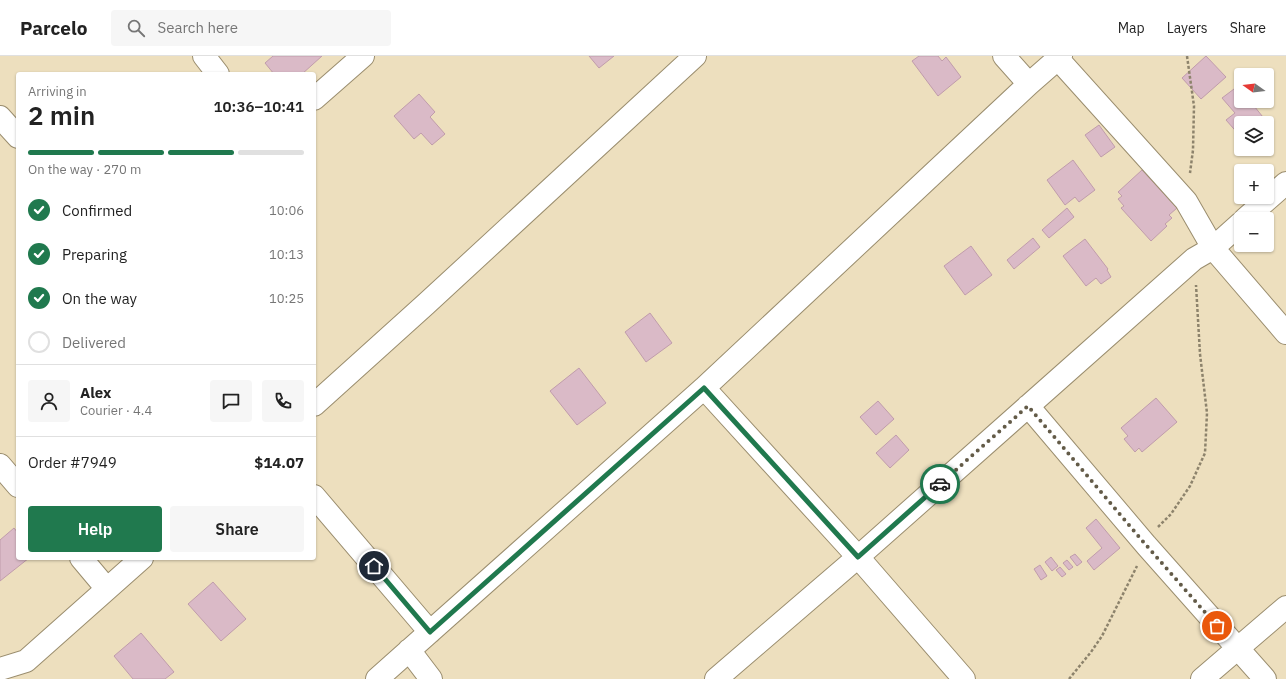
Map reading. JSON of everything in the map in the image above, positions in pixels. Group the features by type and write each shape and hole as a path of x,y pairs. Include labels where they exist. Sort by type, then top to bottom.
{"street":[{"path":"204,56 216,72"},
{"path":"316,97 363,56"},
{"path":"316,403 695,56"},
{"path":"1004,56 1029,84"},
{"path":"377,679 704,388 1059,57 1186,201 1213,248 1286,333"},
{"path":"0,116 16,136"},
{"path":"1253,212 1286,183"},
{"path":"716,679 858,557 1194,258 1213,248 1234,229"},
{"path":"704,388 858,557 964,679"},
{"path":"1028,406 1146,545 1265,679"},
{"path":"0,465 16,484"},
{"path":"316,498 430,632"},
{"path":"83,560 107,589"},
{"path":"0,669 26,661 140,560"},
{"path":"1202,679 1286,607"},
{"path":"409,650 431,679"}],"path":[{"path":"1186,201 1193,150 1194,106 1187,56"},
{"path":"1069,679 1102,636 1146,545 1158,527 1171,514 1190,486 1205,453 1207,413 1200,354 1194,258"}],"building":[{"path":"273,56 322,56 304,72 272,72 265,63"},
{"path":"589,56 614,56 599,68"},
{"path":"919,56 938,56 942,61 946,57 961,77 938,96 912,61"},
{"path":"1206,56 1226,77 1201,99 1182,78"},
{"path":"1234,89 1234,108 1256,108 1262,116 1234,116 1234,129 1226,120 1235,113 1222,98"},
{"path":"419,94 435,112 430,117 445,134 432,145 421,133 414,139 394,116"},
{"path":"1099,125 1115,147 1101,157 1085,135"},
{"path":"1073,160 1095,190 1079,202 1075,197 1065,205 1047,180"},
{"path":"1142,170 1177,208 1169,215 1172,218 1165,224 1167,226 1151,241 1121,208 1124,206 1118,199 1122,196 1118,192"},
{"path":"1067,208 1074,217 1049,238 1042,230"},
{"path":"1033,238 1040,247 1014,269 1007,260"},
{"path":"1085,239 1108,269 1107,270 1111,277 1101,284 1096,278 1086,286 1063,256"},
{"path":"971,246 992,275 965,295 944,266"},
{"path":"650,313 672,343 646,362 625,332"},
{"path":"579,368 606,403 577,425 550,391"},
{"path":"1156,398 1177,422 1142,452 1139,448 1135,452 1124,439 1128,436 1121,428"},
{"path":"878,401 894,419 876,435 860,417"},
{"path":"896,435 909,450 890,468 876,453"},
{"path":"1096,519 1120,548 1094,570 1087,561 1102,548 1086,528"},
{"path":"14,528 16,530 16,560 26,560 0,581 0,540"},
{"path":"1075,554 1082,562 1077,566 1070,557"},
{"path":"1051,557 1058,566 1052,571 1045,562"},
{"path":"1067,560 1073,567 1069,570 1063,563"},
{"path":"1040,565 1047,576 1041,580 1034,569"},
{"path":"1060,567 1066,574 1062,577 1056,570"},
{"path":"213,582 246,619 221,641 188,604"},
{"path":"141,633 174,672 165,679 133,679 114,656"}],"way so far":[{"path":"940,484 1028,406 1217,626"}],"route":[{"path":"374,566 430,632 704,388 858,557 940,484"}]}
